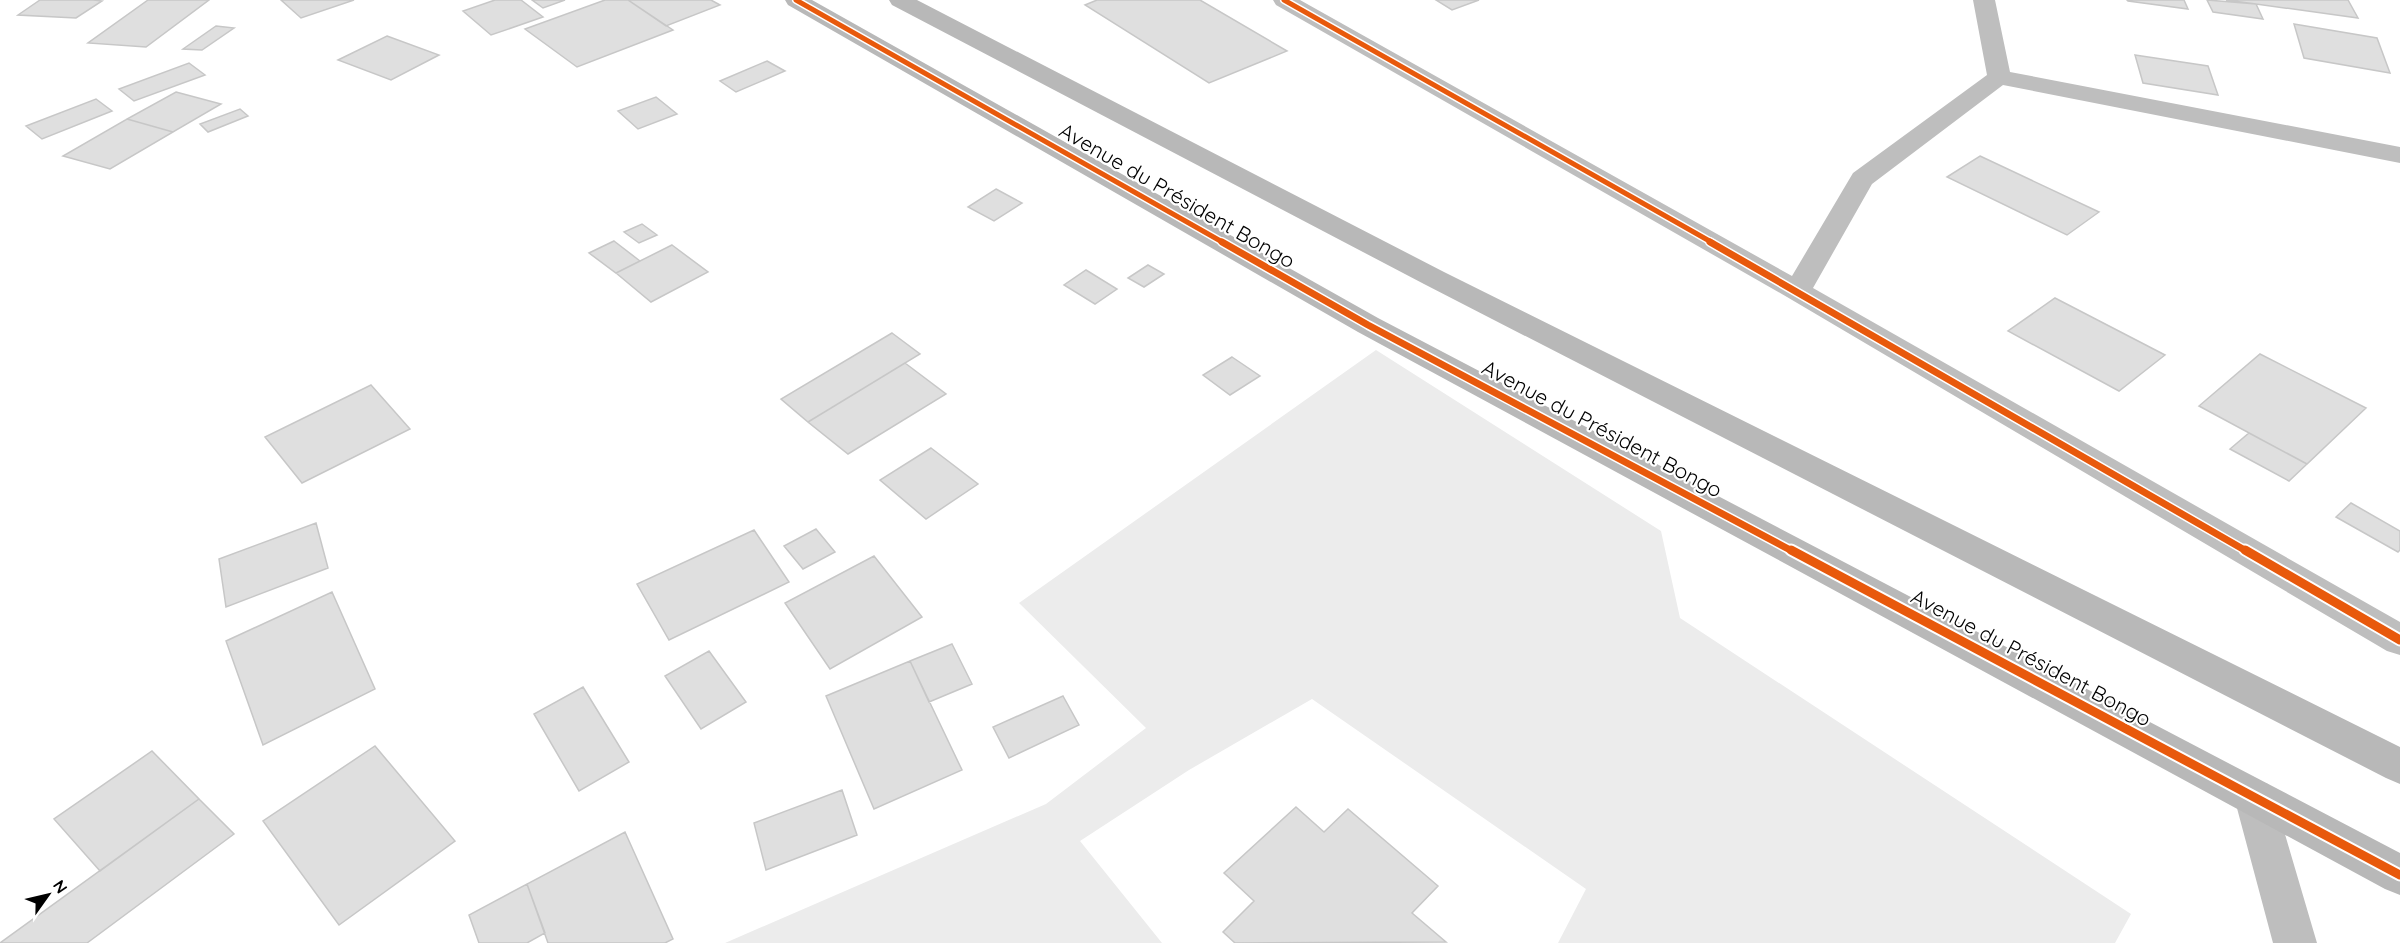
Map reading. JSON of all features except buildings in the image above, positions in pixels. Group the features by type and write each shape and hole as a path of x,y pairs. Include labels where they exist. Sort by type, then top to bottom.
{"street":[{"name":"Avenue du Président Bongo","path":"796,0 1368,325 2400,875"},
{"name":"Avenue du Président Bongo","path":"900,0 1434,278 2400,766"},
{"path":"1284,0 1797,291 2400,640"},
{"path":"1984,0 1999,77"},
{"path":"1797,291 1862,179 1999,77 2400,155"},
{"path":"2254,797 2295,943"}],"shaded area":[{"path":"1376,350 1661,531 1680,618 2131,914 2115,943 1558,943 1586,889 1312,699 1189,770 1080,841 1162,943 725,943 1046,804 1146,728 1019,603"}],"cycle path":[{"path":"796,0 1368,325 2400,875"},
{"path":"1284,0 1797,291 2400,640"}]}
